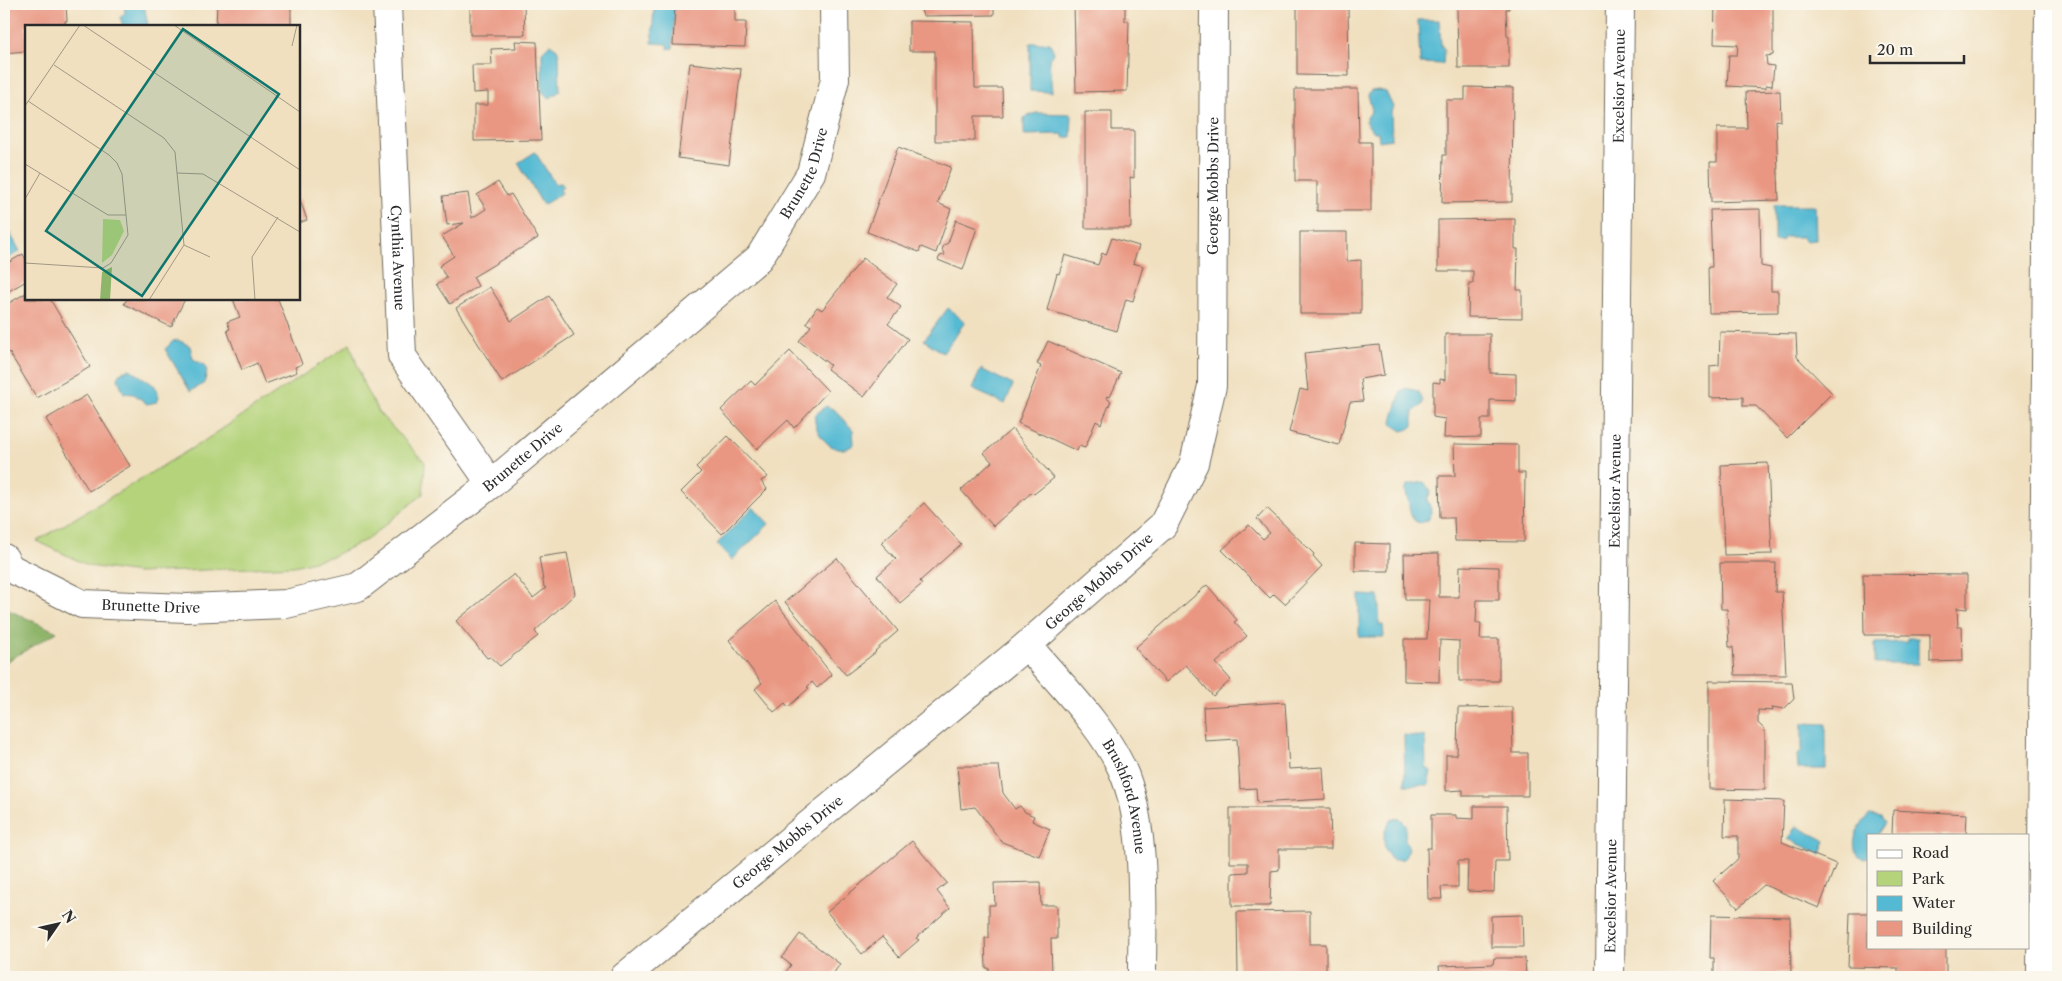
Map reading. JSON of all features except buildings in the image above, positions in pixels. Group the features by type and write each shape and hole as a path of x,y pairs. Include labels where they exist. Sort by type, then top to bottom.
{"street":[{"name":"Cynthia Avenue","path":"387,4 402,356 491,484"},
{"name":"Brunette Drive","path":"4,558 10,568 82,604 187,608 286,604 358,587 491,484 758,258 811,173 835,79 834,4"},
{"name":"George Mobbs Drive","path":"624,977 1027,645 1163,525 1194,463 1212,386 1214,4"},
{"name":"Excelsior Avenue","path":"1610,977 1620,4"},
{"path":"2041,977 2049,4"},
{"name":"Brushford Avenue","path":"1027,645 1100,731 1125,776 1138,828 1142,913 1142,977"}],"green space":[{"path":"350,344 365,388 380,414 425,462 423,494 368,539 333,556 294,566 138,573 89,566 37,541 204,441"},
{"path":"4,608 57,632 4,663"}],"water":[{"path":"124,4 144,4 148,25 123,25 120,17 125,13"},
{"path":"654,4 675,4 673,48 668,49 667,44 652,43"},
{"path":"1418,20 1439,20 1441,45 1444,49 1443,64 1420,63"},
{"path":"1030,43 1050,43 1054,52 1049,59 1052,92 1030,91"},
{"path":"550,44 557,49 559,54 560,91 550,98 542,92 542,52"},
{"path":"1379,90 1386,92 1393,107 1391,112 1392,139 1379,141 1378,132 1373,132 1365,121 1372,110 1368,95 1371,91"},
{"path":"1036,113 1072,114 1071,137 1064,138 1062,134 1024,135 1024,118"},
{"path":"535,152 555,184 561,183 563,186 560,190 562,193 543,205 518,163"},
{"path":"1774,205 1815,205 1816,240 1805,241 1803,237 1785,237 1782,241 1774,241"},
{"path":"4,223 20,251 4,261"},
{"path":"948,308 965,322 943,353 924,340"},
{"path":"178,340 190,346 193,359 204,365 207,371 204,384 190,391 165,349 173,341"},
{"path":"130,369 155,386 159,398 157,402 147,404 134,394 124,393 118,379 120,373"},
{"path":"981,369 1013,385 1005,404 972,389"},
{"path":"1406,388 1418,391 1423,401 1422,405 1413,412 1413,426 1402,431 1393,425 1392,421 1401,391"},
{"path":"826,406 835,410 853,430 854,444 840,449 833,447 821,437 817,430 815,415"},
{"path":"1424,482 1431,492 1427,499 1432,512 1428,520 1419,523 1414,520 1410,513 1406,488 1407,485"},
{"path":"753,507 769,524 732,560 717,544"},
{"path":"1359,595 1379,596 1379,625 1383,625 1384,637 1359,637"},
{"path":"1908,638 1918,638 1918,664 1875,664 1875,643 1908,642"},
{"path":"1802,723 1826,724 1826,769 1798,769 1797,754 1802,751"},
{"path":"1404,735 1425,737 1426,767 1431,771 1428,785 1405,785"},
{"path":"1870,815 1881,817 1885,823 1878,834 1867,834 1867,858 1864,859 1858,855 1854,843 1861,824"},
{"path":"1399,818 1406,824 1405,840 1409,849 1404,859 1392,860 1386,851 1384,835 1391,820"},
{"path":"1796,826 1826,841 1821,854 1788,839"}]}
